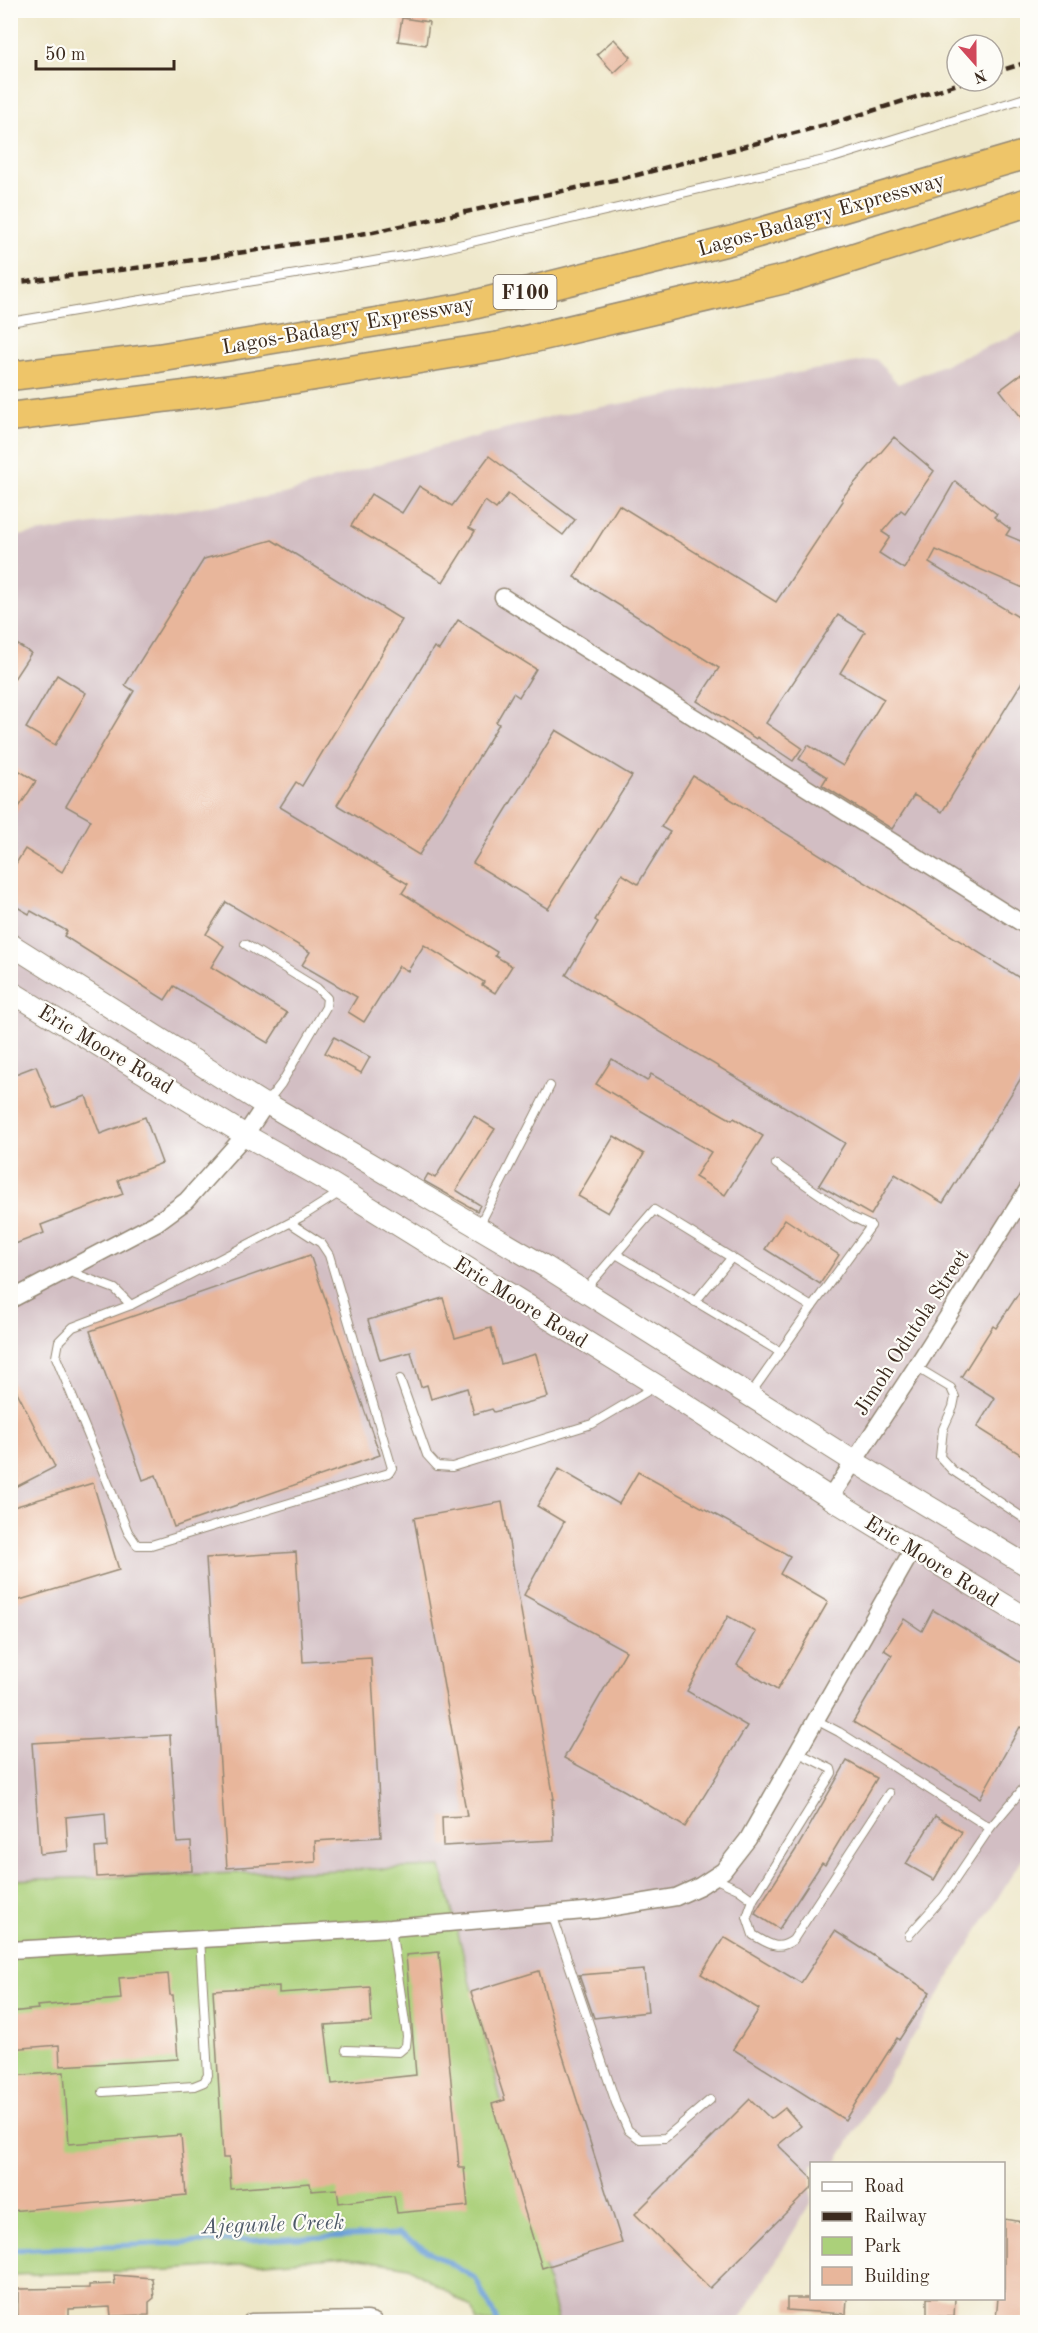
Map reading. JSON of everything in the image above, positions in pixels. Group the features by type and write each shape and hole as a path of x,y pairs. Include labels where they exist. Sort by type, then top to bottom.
{"highway":[{"name":"Lagos-Badagry Expressway","path":"10,376 158,358 461,308 737,239 1028,153"},
{"name":"Lagos-Badagry Expressway","path":"10,417 233,388 500,346 789,278 1028,202"}],"street":[{"path":"503,597 1028,927"},
{"name":"Eric Moore Road","path":"10,944 265,1105 478,1227 584,1291 749,1396 1028,1566"},
{"name":"Eric Moore Road","path":"10,991 342,1191 656,1385 830,1498 1028,1619"},
{"path":"10,1300 156,1223 178,1207 246,1134 265,1105"},
{"name":"Jimoh Odutola Street","path":"830,1498 1028,1189"},
{"path":"10,1950 392,1929 596,1910 676,1897 723,1871 748,1839 913,1549"},
{"path":"251,2322 368,2320 375,2322"}],"lane":[{"path":"10,322 433,251 833,158 1028,98"},
{"path":"245,944 317,988 327,998 326,1007 281,1084 265,1105"},
{"path":"478,1227 550,1086"},
{"path":"749,1396 871,1226 852,1217 776,1164"},
{"path":"290,1223 321,1243 329,1255 392,1468 389,1473 151,1545 137,1545 128,1532 56,1357 59,1341 73,1327 131,1305 290,1223 342,1191"},
{"path":"584,1291 654,1210 812,1307"},
{"path":"616,1254 780,1352"},
{"path":"695,1302 732,1257"},
{"path":"68,1271 114,1289 131,1305"},
{"path":"916,1367 951,1388 955,1397 943,1429 940,1457 952,1470 1028,1521"},
{"path":"400,1379 426,1455 437,1466 452,1467 592,1424 656,1385"},
{"path":"816,1720 990,1828"},
{"path":"796,1752 831,1769 832,1773 753,1900 747,1917 753,1935 774,1946 785,1946 793,1940 889,1793"},
{"path":"909,1935 944,1896 990,1828 1028,1783"},
{"path":"714,1878 738,1889 753,1900"},
{"path":"552,1913 612,2091 628,2130 640,2139 665,2138 710,2100"},
{"path":"346,2050 399,2052 406,2046 407,2036 392,1929"},
{"path":"103,2092 194,2086 204,2082 208,2074 200,1938"}],"shaded area":[{"path":"1027,330 1027,1850 837,2162 810,2162 810,2205 738,2322 487,2322 468,2289 325,2200 11,2217 11,537 284,494 405,456 556,415 876,359 898,384"}],"green space":[{"path":"441,1867 558,2322 477,2322 472,2308 409,2267 347,2257 170,2270 11,2275 10,1880"}],"building":[{"path":"402,18 429,22 426,45 398,41"},
{"path":"614,39 631,57 614,73 597,54"},
{"path":"1028,369 1028,426 1000,390"},
{"path":"894,437 934,471 905,513 901,510 882,532 890,537 879,553 904,569 955,481 997,514 994,517 1010,529 1006,535 1028,544 1028,590 936,550 929,563 1028,623 1028,672 942,812 914,795 892,829 822,785 827,777 799,759 808,745 843,766 884,699 840,673 865,632 838,615 766,723 802,748 793,761 697,701 719,668 574,577 619,505 776,602 843,501 841,499"},
{"path":"489,456 575,520 563,535 508,494 496,509 485,501 469,528 475,531 443,582 351,526 371,494 402,513 419,486 452,506"},
{"path":"272,540 402,620 302,786 296,782 280,807 408,884 402,893 497,952 495,956 512,966 495,993 482,985 484,982 424,945 408,971 399,966 364,1022 348,1012 357,997 302,965 310,952 226,902 206,934 224,946 211,967 287,1013 268,1043 174,986 165,1000 64,936 67,931 31,911 29,914 10,903 10,873 25,849 62,872 91,820 66,806 134,691 125,685 204,559"},
{"path":"458,620 536,669 519,697 513,693 496,722 499,724 419,855 337,805 434,647 439,650"},
{"path":"10,640 31,653 10,685"},
{"path":"57,675 86,693 55,745 26,728"},
{"path":"556,730 632,776 548,909 473,863"},
{"path":"10,765 36,781 10,821"},
{"path":"693,776 1028,983 1028,1067 943,1203 895,1174 871,1215 819,1185 845,1143 566,975 598,922 595,920 622,874 638,884 670,832 661,827"},
{"path":"334,1037 370,1057 361,1073 325,1053"},
{"path":"612,1059 647,1081 651,1074 763,1136 725,1195 695,1177 711,1152 596,1084"},
{"path":"36,1066 53,1108 86,1096 100,1134 145,1117 162,1163 118,1180 123,1194 41,1225 44,1233 10,1246 10,1076"},
{"path":"474,1116 495,1129 456,1190 480,1205 477,1211 424,1181 428,1174 435,1178"},
{"path":"614,1136 644,1154 608,1213 578,1196"},
{"path":"785,1219 839,1255 820,1284 765,1249"},
{"path":"310,1255 380,1455 174,1527 156,1475 143,1480 90,1331"},
{"path":"1028,1279 1028,1459 977,1427 995,1398 961,1377 993,1326 996,1328"},
{"path":"443,1298 455,1338 491,1328 501,1364 536,1354 548,1397 494,1412 492,1409 474,1414 467,1388 431,1399 427,1385 421,1387 411,1352 380,1360 368,1320"},
{"path":"10,1378 55,1467 10,1490"},
{"path":"559,1469 619,1504 638,1472 790,1556 780,1574 828,1602 777,1690 737,1665 756,1632 728,1616 687,1691 747,1726 685,1827 564,1758 626,1651 524,1595 564,1522 537,1506"},
{"path":"93,1483 119,1570 10,1603 10,1508"},
{"path":"502,1502 554,1799 552,1799 554,1840 443,1846 442,1817 467,1816 414,1518"},
{"path":"296,1552 303,1662 371,1658 381,1837 315,1841 316,1862 227,1868 206,1558"},
{"path":"933,1610 1028,1667 1028,1731 1020,1727 980,1798 853,1722 892,1655 884,1650 904,1619 922,1631"},
{"path":"170,1735 177,1843 191,1842 192,1871 97,1877 95,1848 107,1847 105,1813 66,1817 68,1851 40,1854 32,1743"},
{"path":"847,1761 877,1778 825,1865 822,1863 779,1929 755,1914 756,1911 797,1848"},
{"path":"935,1816 962,1832 934,1880 906,1864"},
{"path":"835,1931 930,1992 899,2040 897,2038 845,2120 733,2049 759,2009 701,1974 724,1937 801,1983"},
{"path":"439,1952 459,2167 464,2167 468,2206 397,2213 394,2196 339,2203 337,2189 311,2191 310,2183 231,2189 229,2158 223,2158 213,1990 279,1986 279,1993 370,1987 372,2022 325,2025 332,2084 416,2075 406,1955"},
{"path":"644,1970 648,2012 594,2018 579,1975"},
{"path":"539,1971 557,2037 622,2243 542,2268 492,2104 505,2100 471,1992"},
{"path":"168,1974 170,1995 173,1995 178,2059 60,2066 59,2045 10,2049 10,2012 38,2009 37,2006 121,1999 119,1978"},
{"path":"64,2072 69,2144 181,2135 186,2195 10,2211 10,2076"},
{"path":"750,2099 771,2119 785,2108 801,2126 778,2145 810,2176 810,2189 710,2288 635,2214"},
{"path":"1005,2219 1028,2223 1028,2273 1024,2320 996,2318 998,2300 1005,2300"},
{"path":"114,2275 152,2278 154,2298 149,2302 149,2315 111,2316 110,2307 69,2309 69,2322 18,2322 18,2289 89,2288 89,2285 115,2284"},
{"path":"787,2298 847,2300 846,2314 787,2310"},
{"path":"927,2300 955,2300 954,2317 927,2316"}],"waterway":[{"name":"Ajegunle Creek","path":"10,2250 399,2234 475,2278 498,2322"}],"railway":[{"path":"1005,69 1028,62"},
{"path":"10,283 161,265 373,232 637,175 840,121 945,88"}]}
